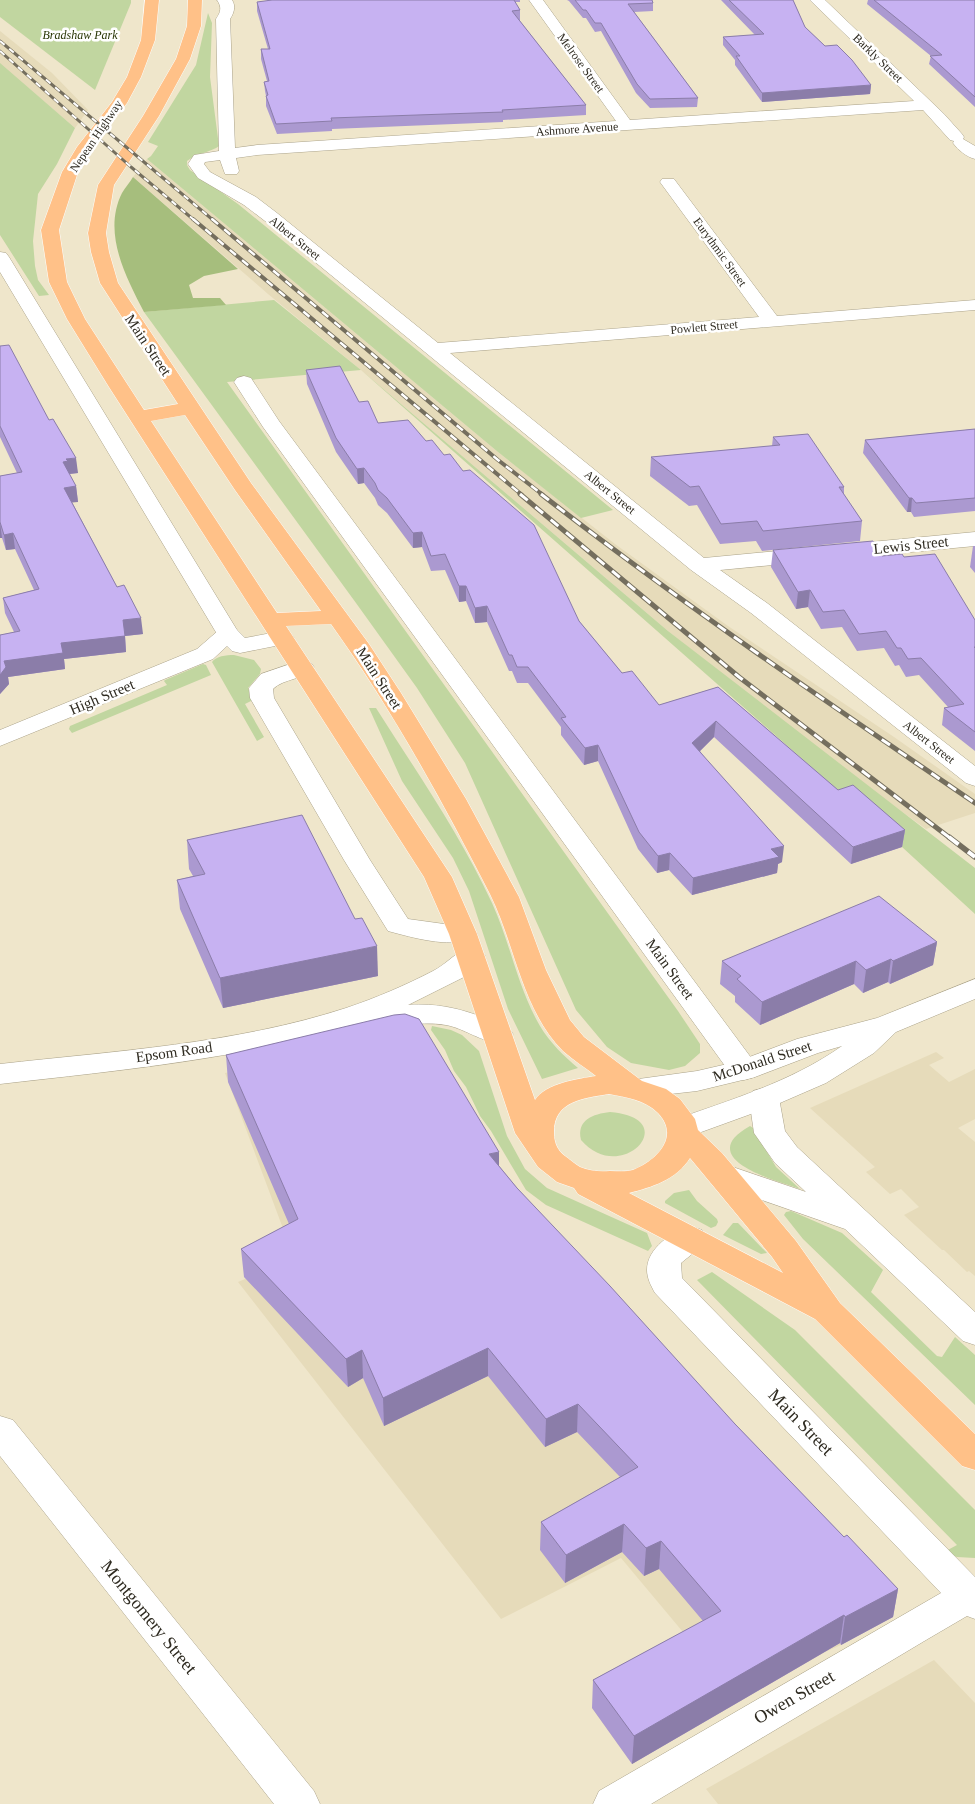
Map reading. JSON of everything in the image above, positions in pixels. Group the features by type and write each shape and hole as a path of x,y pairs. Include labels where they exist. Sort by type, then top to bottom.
{"highway":[{"name":"Nepean Highway","path":"139,417 76,319 62,293 55,274 50,230 62,191 83,150 119,103 134,77 148,40 152,0"},
{"name":"Main Street","path":"207,7 194,26 183,59 151,116 106,186 97,233 106,274 114,293 242,486 376,672 453,799 505,896 532,970 557,1023 579,1048 633,1088"},
{"path":"190,408 139,417 424,855 443,888 467,945 532,1134 550,1160 577,1180 828,1312"},
{"path":"276,629 337,617"},
{"path":"682,1131 679,1150 668,1165 650,1176 639,1180 615,1184 578,1178 550,1160 536,1138 538,1122 545,1108 559,1096 577,1088 598,1084 633,1088 654,1096 670,1107 682,1131 784,1249 828,1312 975,1456"}],"street":[{"path":"224,0 227,3 226,13 207,7 227,154"},
{"name":"Melrose Street","path":"536,0 626,126"},
{"name":"Barkly Street","path":"817,0 939,117 967,139 975,154"},
{"name":"Ashmore Avenue","path":"227,154 927,105"},
{"name":"Albert Street","path":"250,201 233,176 227,154 200,158 197,161 197,166 204,175 250,201 699,565 759,608 975,778"},
{"name":"Eurythmic Street","path":"668,182 772,322"},
{"path":"0,257 234,640"},
{"name":"Powlett Street","path":"433,349 975,305"},
{"name":"Main Street","path":"244,382 270,423 764,1098"},
{"name":"Lewis Street","path":"699,565 975,539"},
{"name":"High Street","path":"0,740 234,640 276,629"},
{"path":"302,667 267,682 261,688 262,698 360,866 398,925 427,931 467,945"},
{"name":"Epsom Road","path":"0,1074 202,1049 261,1039 347,1018 444,977 458,969 467,945"},
{"name":"McDonald Street","path":"633,1088 697,1081 744,1070 808,1046 887,1025 975,988"},
{"name":"Epsom Road","path":"347,1018 429,1013 455,1017 498,1034"},
{"name":"McDonald Street","path":"682,1131 764,1098 845,1060 864,1047 887,1025"},
{"path":"764,1098 768,1126 777,1145 806,1175 975,1332"},
{"path":"721,1174 858,1223"},
{"name":"Main Street","path":"690,1238 665,1260 662,1275 667,1284 973,1597"},
{"name":"Montgomery Street","path":"0,1430 299,1804"},
{"name":"Owen Street","path":"614,1804 904,1633 973,1597"}],"shaded area":[{"path":"0,31 52,73 88,110 75,128 0,64"},
{"path":"147,159 498,452 615,544 728,626 894,737 975,794 975,813 926,829 854,777 726,677 668,631 361,370 268,294 133,177"},
{"path":"422,1036 496,1189 895,1611 841,1645 825,1652 632,1764 592,1708 698,1650 621,1558 501,1619 238,1282 294,1258 225,1073"},
{"path":"936,1052 944,1058 929,1065 949,1082 975,1069 975,1119 958,1128 975,1142 975,1276 969,1271 967,1272 904,1215 919,1207 901,1189 890,1194 866,1172 875,1167 810,1108"},
{"path":"934,1660 975,1703 975,1804 718,1804 706,1789"}],"green space":[{"name":"Bradshaw Park","path":"0,0 131,0 131,3 95,90 0,17"},
{"path":"208,13 212,23 210,77 219,146 187,161 190,170 238,204 613,510 581,518 498,452 147,159 158,146 148,142 196,65"},
{"path":"0,63 75,128 57,164 38,194 33,241 35,266 38,280 49,295 39,296 0,235"},
{"path":"133,177 238,269 204,276 189,285 193,298 220,298 226,305 144,312 124,270 115,239 116,208 122,193"},
{"path":"274,300 361,370 227,382 678,1011 700,1044 700,1053 685,1066 669,1070 631,1063 607,1047 576,1010 465,763 417,688 144,312"},
{"path":"361,370 668,631 975,868 975,914 902,847"},
{"path":"234,655 254,660 261,669 260,674 248,688 253,700 245,704 264,737 257,741 212,662 219,657"},
{"path":"203,664 206,665 211,675 72,733 69,729 70,726 167,685 165,680"},
{"path":"369,708 376,708 466,852 492,903 526,997 540,1026 548,1038 578,1068 542,1079 508,1009 469,891 453,858 402,781"},
{"path":"432,1026 451,1030 462,1035 479,1051 507,1136 525,1169 547,1188 647,1233 652,1246 648,1251 546,1205 526,1190 480,1116 466,1087 454,1071 445,1050 431,1030"},
{"path":"610,1112 632,1117 643,1126 644,1136 639,1146 628,1153 613,1156 597,1153 581,1140 581,1127 587,1119 598,1114"},
{"path":"750,1126 776,1167 800,1189 757,1174 734,1158 730,1148 735,1138"},
{"path":"689,1190 697,1201 717,1219 716,1226 711,1228 665,1203 674,1193"},
{"path":"791,1211 842,1233 881,1268 883,1270 871,1292 937,1356 942,1357 955,1337 975,1355 975,1405 803,1239 784,1215 786,1212"},
{"path":"733,1223 738,1223 767,1253 761,1254 723,1235"},
{"path":"712,1272 795,1330 975,1510 975,1558 957,1557 944,1552 957,1545 697,1280"}],"building":[{"path":"272,0 514,0 520,10 512,11 586,105 502,110 503,112 331,118 332,121 276,124 266,96 268,95 264,82 269,81 261,49 270,49 257,2"},
{"path":"575,0 652,0 653,3 628,4 698,98 650,99 637,84 601,23 595,23 586,10 583,10"},
{"path":"729,0 793,0 805,27 825,46 837,45 852,60 871,85 762,93 736,56 740,56 723,37 764,34"},
{"path":"874,0 975,0 975,97 930,56 942,55"},
{"path":"9,345 49,420 53,419 76,458 66,459 68,461 63,462 76,486 64,488 117,587 124,585 141,618 123,620 125,636 61,643 63,653 4,661 6,667 0,675 0,635 20,631 3,598 39,589 13,533 4,535 0,522 0,476 22,472 0,426 0,346"},
{"path":"340,366 359,402 368,401 378,423 408,420 426,441 432,440 444,455 450,454 463,471 470,470 534,525 579,621 622,673 632,671 659,705 718,687 838,790 853,785 905,830 853,847 716,721 692,743 784,846 771,849 779,857 693,878 670,853 658,856 639,832 598,745 585,748 561,718 566,717 528,667 517,667 512,655 509,655 487,606 475,608 466,586 459,586 445,554 431,556 422,532 413,533 387,498 378,490 364,468 357,469 336,438 306,370"},
{"path":"975,429 975,498 916,503 912,498 909,498 865,440"},
{"path":"808,434 844,487 839,487 862,521 763,531 757,521 721,524 699,486 690,487 651,457 780,445 773,437"},
{"path":"873,541 882,556 902,554 904,557 935,554 975,620 975,732 944,708 964,704 921,658 908,659 901,648 897,648 886,631 859,634 844,610 823,612 810,590 798,592 773,550"},
{"path":"302,815 355,919 362,918 377,946 220,978 177,880 205,874 187,840"},
{"path":"879,896 937,942 893,961 891,959 866,970 856,961 762,1002 737,979 741,976 722,961"},
{"path":"405,1014 419,1019 499,1152 489,1154 517,1188 610,1286 735,1424 844,1537 847,1535 898,1589 845,1617 844,1615 634,1736 593,1680 721,1611 661,1541 646,1548 624,1524 566,1555 541,1522 638,1467 578,1404 546,1419 488,1348 383,1398 362,1350 346,1359 241,1249 298,1219 226,1055"}],"railway":[{"path":"0,41 213,220"},
{"path":"0,51 194,220"},
{"path":"193,219 522,495"},
{"path":"212,219 498,460 543,495"},
{"path":"520,494 739,677 950,838"},
{"path":"541,494 701,613 975,803"},
{"path":"949,837 975,857"}]}
